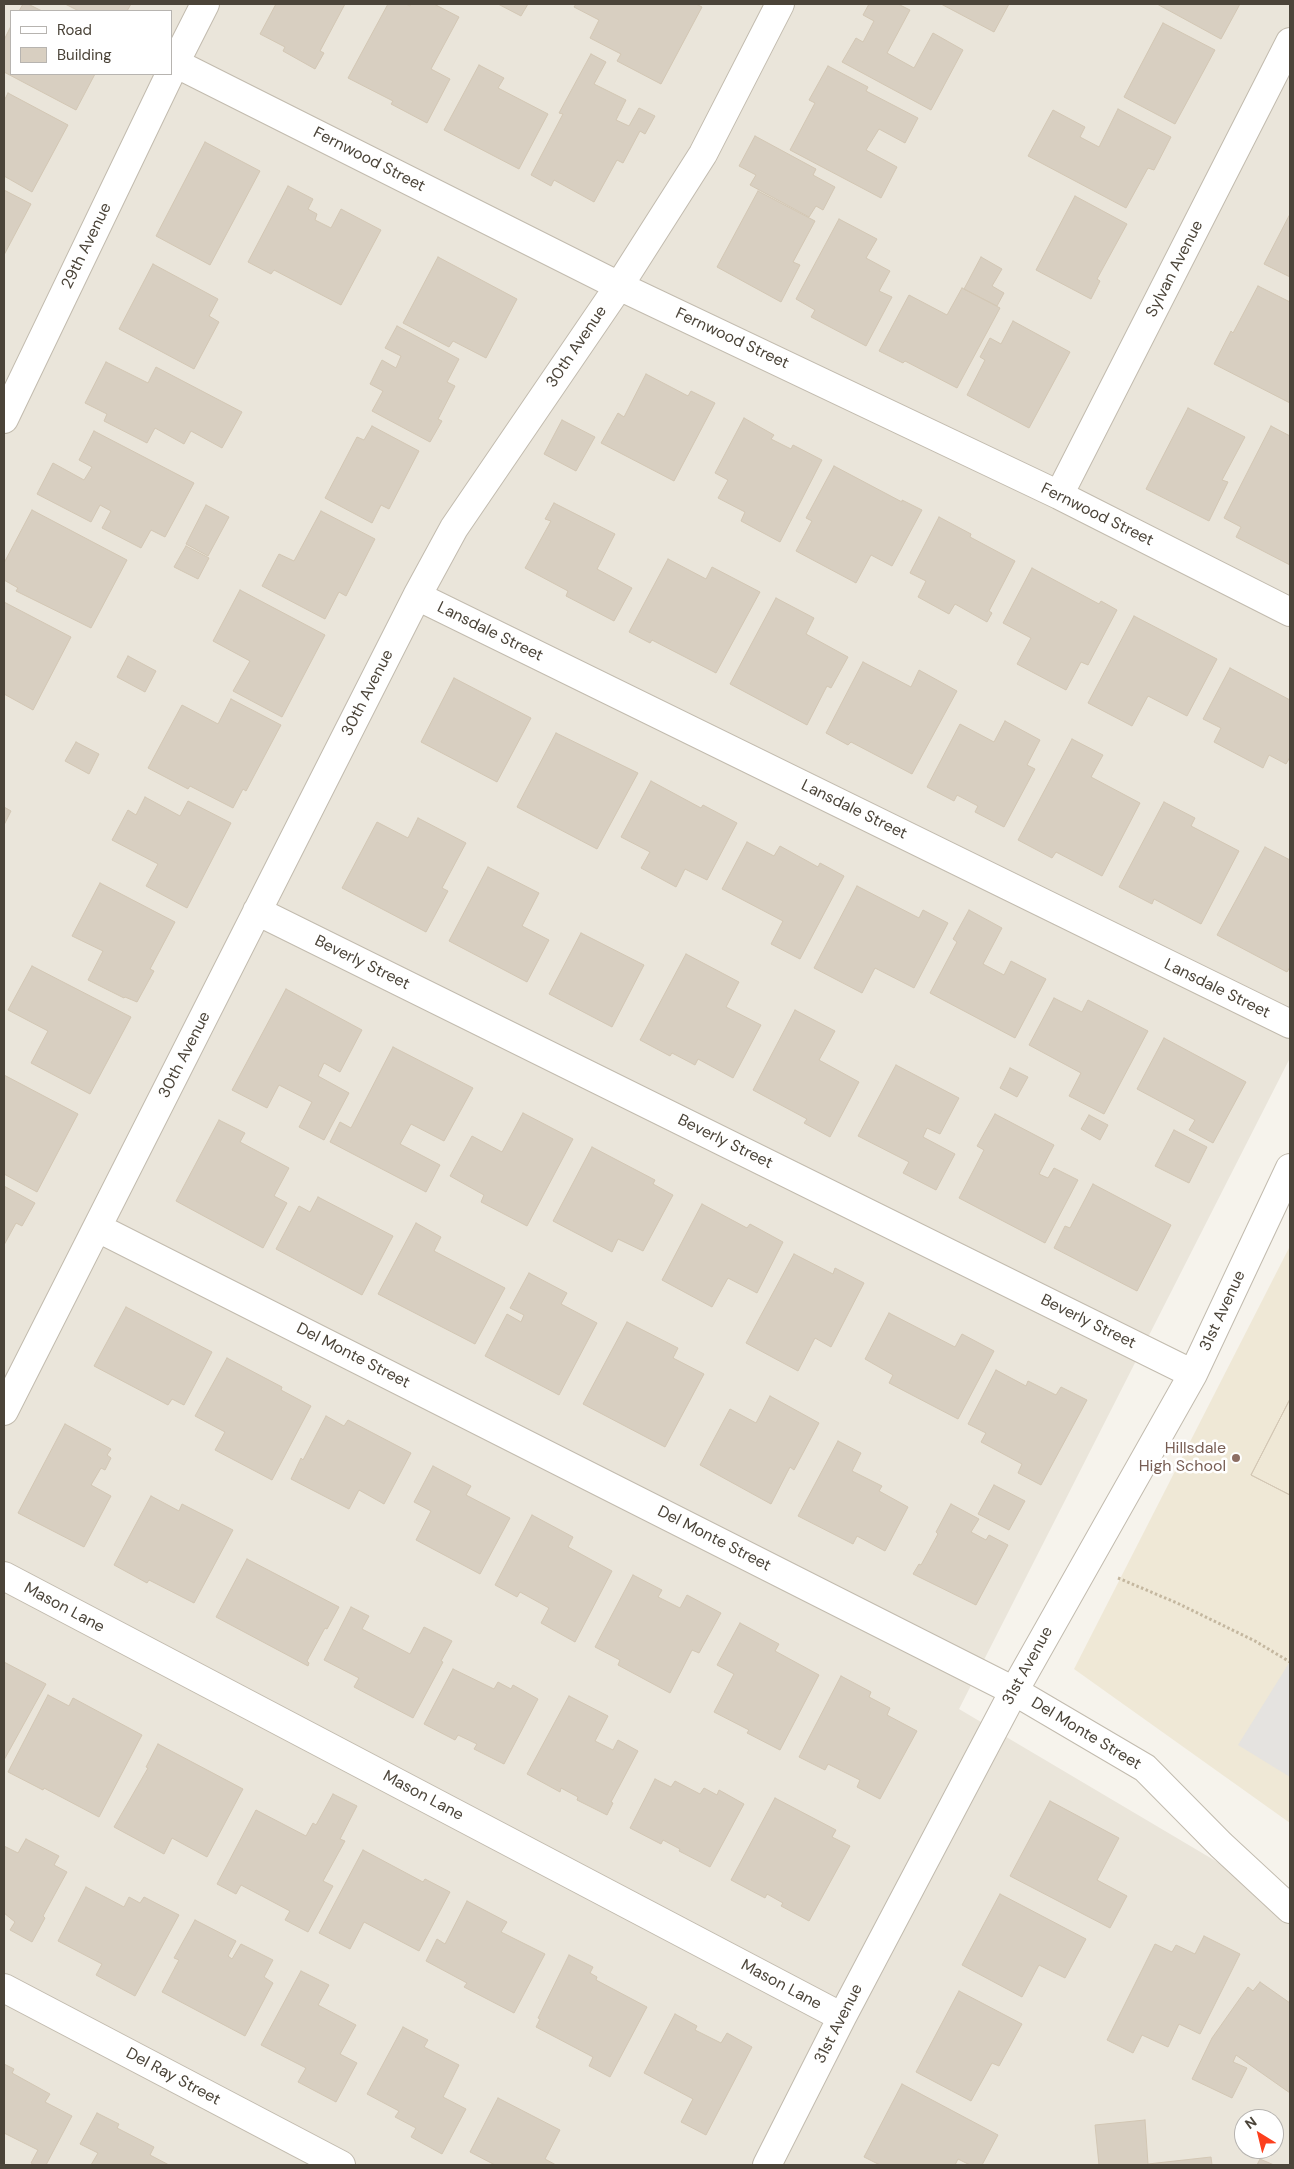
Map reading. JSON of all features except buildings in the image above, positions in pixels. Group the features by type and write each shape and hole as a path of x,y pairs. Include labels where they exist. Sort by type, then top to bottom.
{"street":[{"name":"29th Avenue","path":"172,69 205,4"},
{"name":"30th Avenue","path":"4,1411 417,596 454,528 618,286 703,154 780,4"},
{"name":"Sylvan Avenue","path":"1059,495 1290,42"},
{"name":"Fernwood Street","path":"172,69 618,286 1059,495 1290,612"},
{"name":"29th Avenue","path":"4,418 169,75"},
{"name":"Lansdale Street","path":"417,596 1290,1024"},
{"name":"Beverly Street","path":"257,911 1193,1374"},
{"name":"31st Avenue","path":"767,2165 842,2017 1014,1691 1193,1374 1290,1168"},
{"name":"Del Monte Street","path":"98,1228 1014,1691 1144,1768 1221,1845 1290,1909"},
{"name":"Mason Lane","path":"4,1576 842,2017"},
{"name":"Del Ray Street","path":"4,1988 341,2165"}],"path":[{"path":"1111,1575 1177,1603 1255,1641 1290,1662"}],"shaded area":[{"path":"4,4 1290,4 1290,1058 959,1709 1290,1905 1290,2165 4,2165"},
{"name":"Hillsdale High School","path":"1290,1246 1290,1823 1074,1669"},
{"path":"1290,1664 1290,1777 1238,1745"}],"place":[{"name":"Hillsdale High School","path":"1236,1458"}]}
